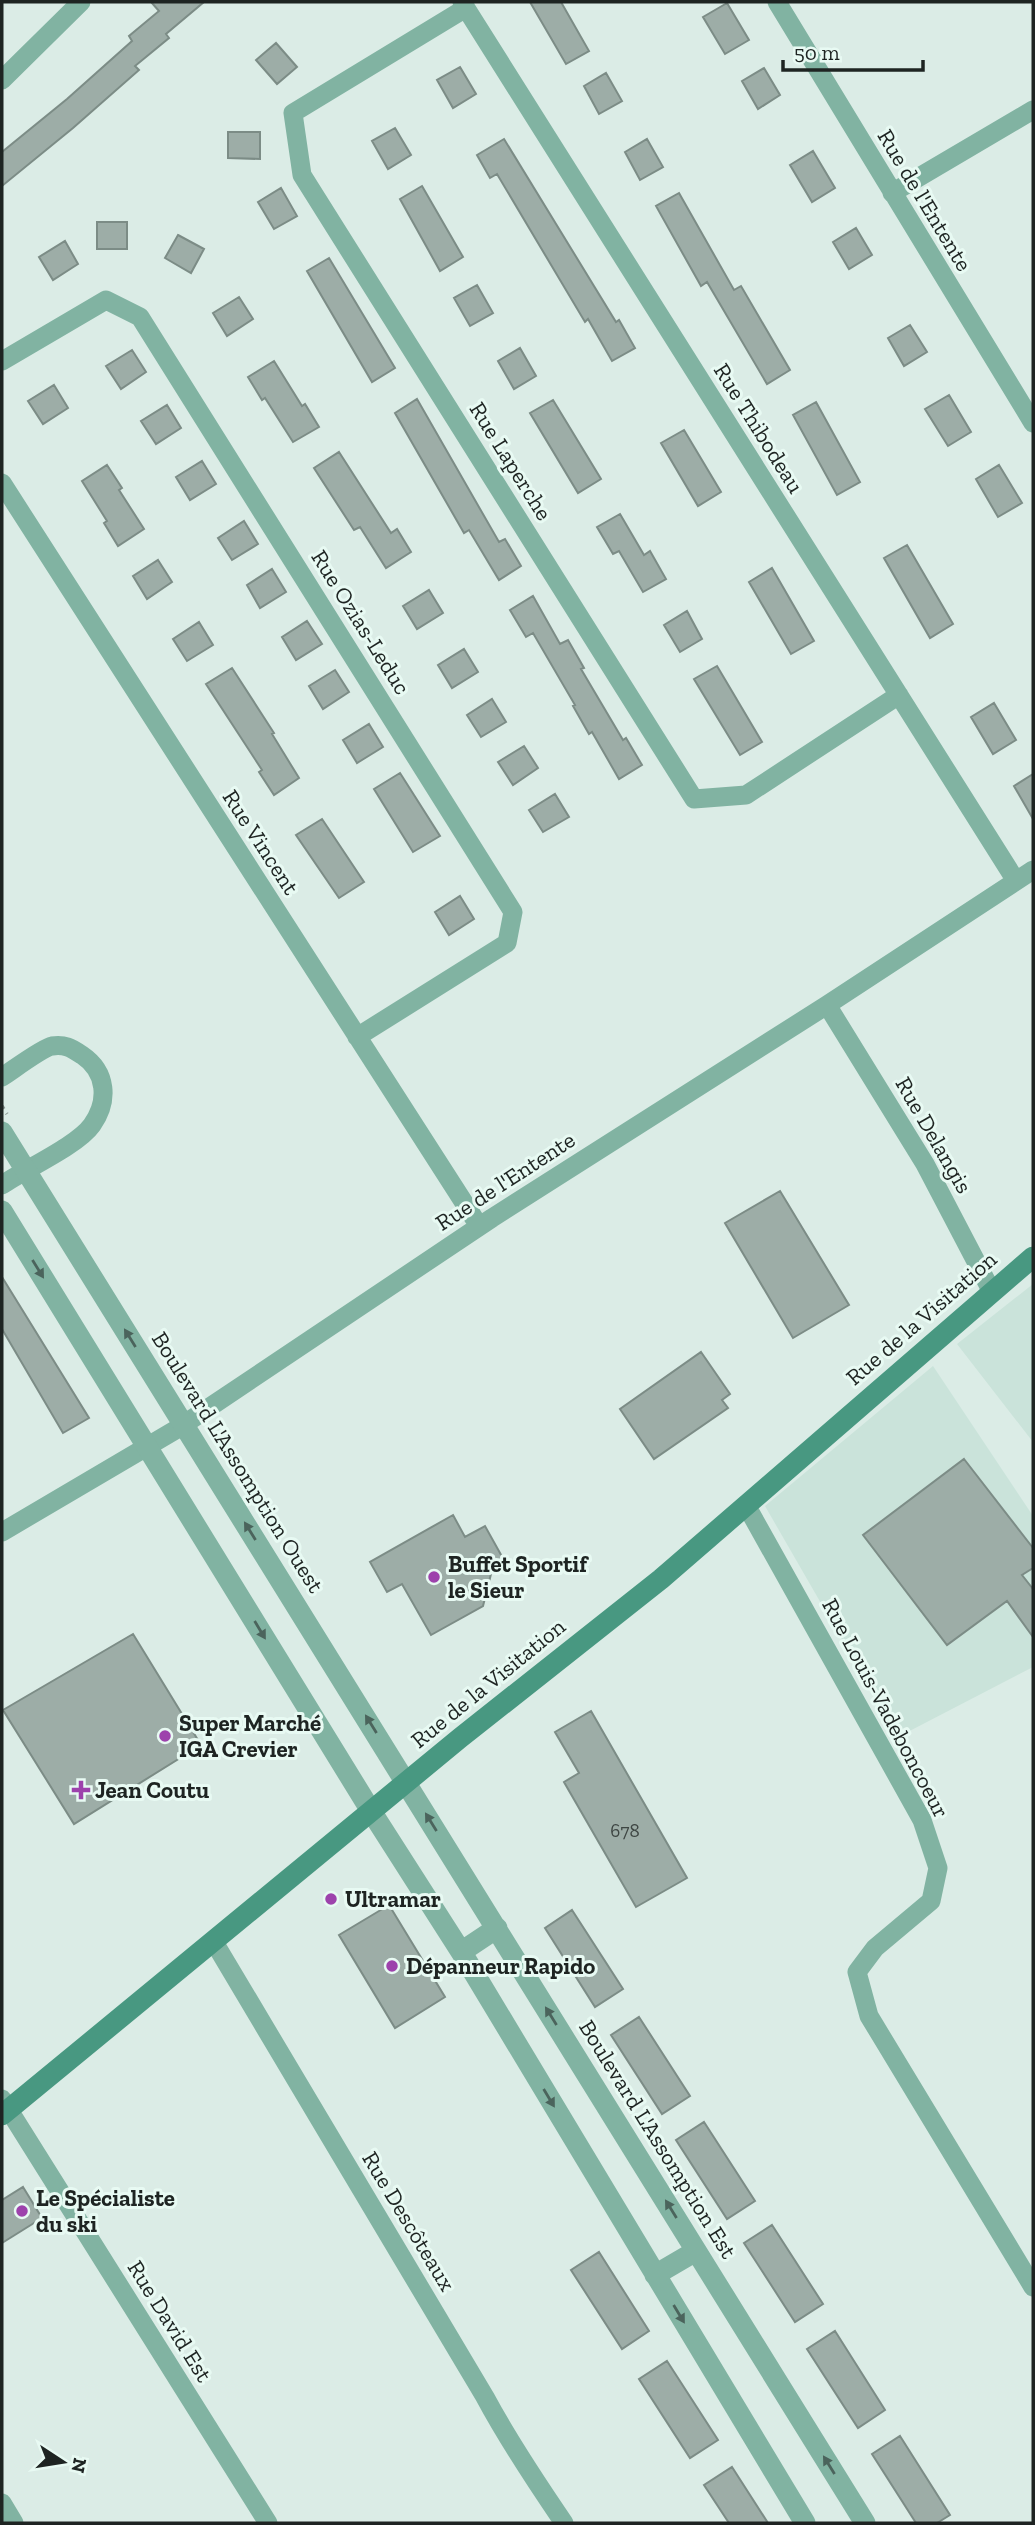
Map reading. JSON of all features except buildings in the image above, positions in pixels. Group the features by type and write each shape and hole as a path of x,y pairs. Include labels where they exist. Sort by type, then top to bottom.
{"main road":[{"name":"Rue de la Visitation","path":"4,2108 214,1942 371,1811 661,1579 1033,1257"}],"street":[{"path":"2,79 81,2"},
{"name":"Rue de l'Entente","path":"777,2 1033,423"},
{"name":"Rue Thibodeau","path":"464,5 1016,881"},
{"name":"Rue Laperche","path":"464,5 293,113 302,175 694,799 746,795 899,695"},
{"path":"892,193 1033,110"},
{"name":"Rue Ozias-Leduc","path":"2,361 106,300 140,317 513,912 507,943 357,1037"},
{"name":"Rue Vincent","path":"2,483 479,1226"},
{"name":"Rue de l'Entente","path":"2,1532 184,1424 479,1226 827,1005 1033,870"},
{"name":"Rue Delangis","path":"827,1005 925,1164 992,1292"},
{"path":"2,1077 48,1047 66,1045 93,1062 101,1075 104,1097 92,1125 75,1141 24,1169 2,1185"},
{"name":"Boulevard L'Assomption Ouest","path":"2,1132 407,1782"},
{"path":"2,1211 371,1811 461,1952 805,2523"},
{"name":"Rue Louis-Vadeboncoeur","path":"746,1504 922,1819 938,1868 931,1901 876,1948 857,1972 869,2016 1033,2287"},
{"name":"Boulevard L'Assomption Est","path":"407,1782 865,2523"},
{"path":"461,1952 497,1928"},
{"name":"Rue Descôteaux","path":"214,1942 505,2434 564,2523"},
{"name":"Rue David Est","path":"4,2108 268,2523"},
{"path":"655,2275 696,2250"},
{"path":"2,2503 14,2523"}],"shaded area":[{"path":"1033,1284 1033,1442 957,1344"},
{"path":"933,1366 1033,1516 1033,1667 898,1737 765,1506"}],"place":[{"name":"Buffet Sportif le Sieur","path":"434,1577"},
{"name":"Super Marché IGA Crevier","path":"165,1736"},
{"name":"Jean Coutu","path":"81,1790"},
{"name":"Ultramar","path":"331,1899"},
{"name":"Dépanneur Rapido","path":"392,1966"},
{"name":"Le Spécialiste du ski","path":"22,2211"}]}
